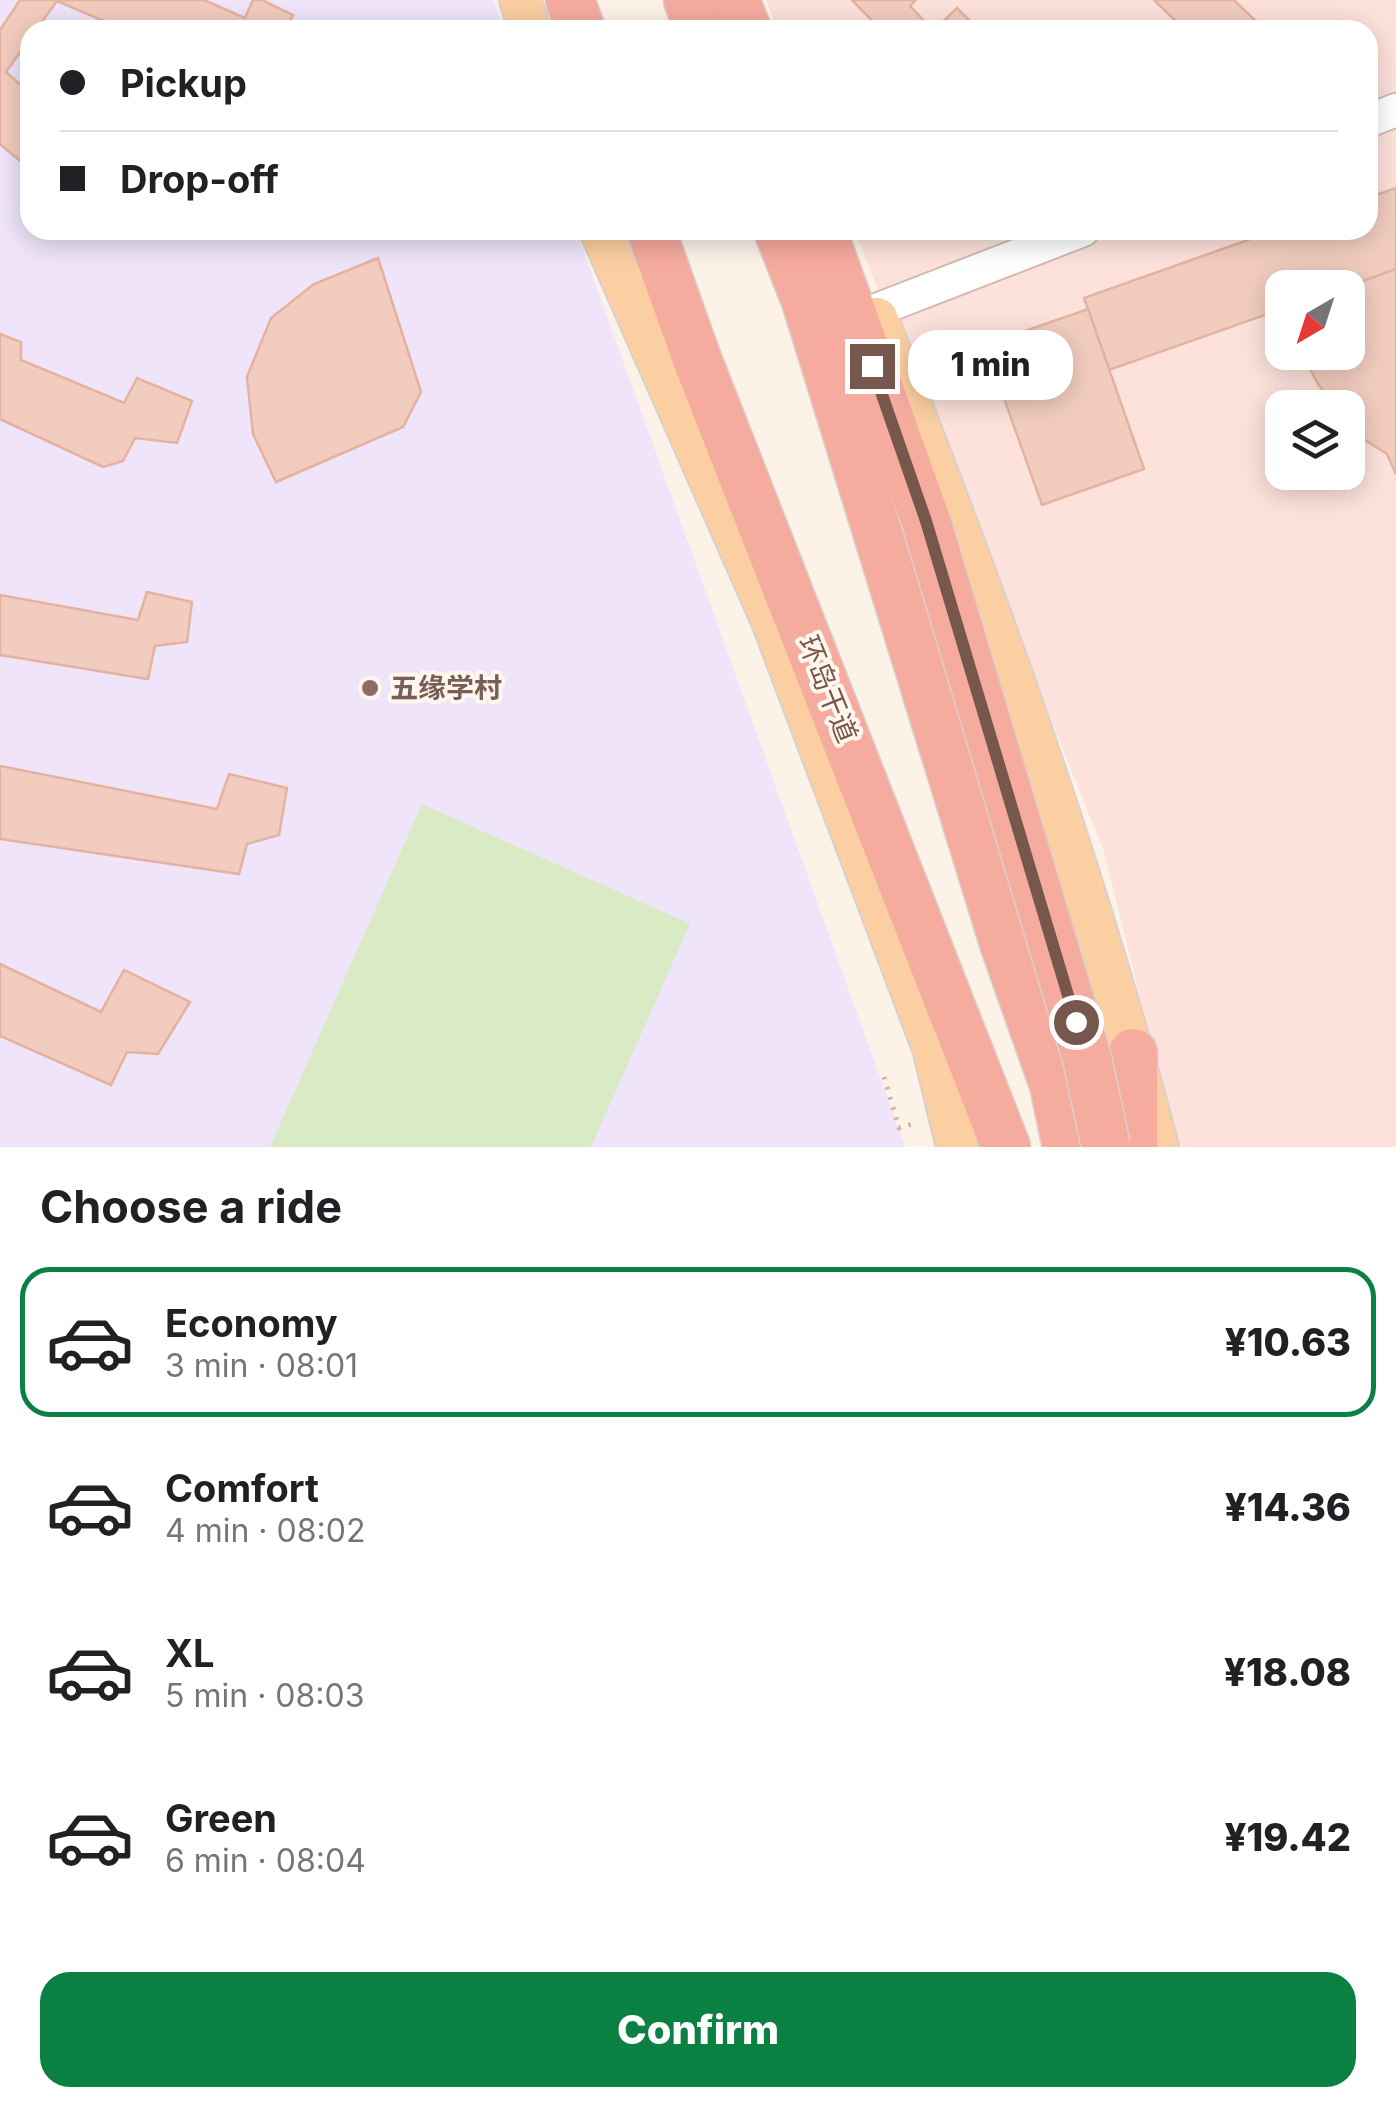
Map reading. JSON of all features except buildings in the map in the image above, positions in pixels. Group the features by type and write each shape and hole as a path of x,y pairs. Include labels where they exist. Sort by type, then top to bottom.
{"highway":[{"name":"环岛干道","path":"654,240 696,359 1006,1147"},
{"path":"782,240 806,300 1004,943 1054,1085 1067,1147"},
{"path":"826,240 926,521 1087,1058 1106,1147"},
{"path":"1133,1147 1134,1054"}],"main road":[{"path":"604,240 772,621 933,1048 953,1130"},
{"path":"842,240 996,620 1095,920 1158,1147"}],"street":[{"path":"874,311 1057,240"}],"path":[{"path":"884,1078 899,1128 953,1130"}],"shaded area":[{"name":"五缘学村","path":"0,0 493,0 500,20 20,20 20,240 580,240 905,1147 0,1147"},
{"path":"766,0 1396,0 1396,1147 1176,1147 1105,854 858,240 1378,240 1378,20 773,20"}],"green space":[{"path":"422,804 690,924 591,1147 270,1147"}],"place":[{"name":"五缘学村","path":"370,688"}],"route":[{"path":"872,366 926,521 1076,1022"}]}
